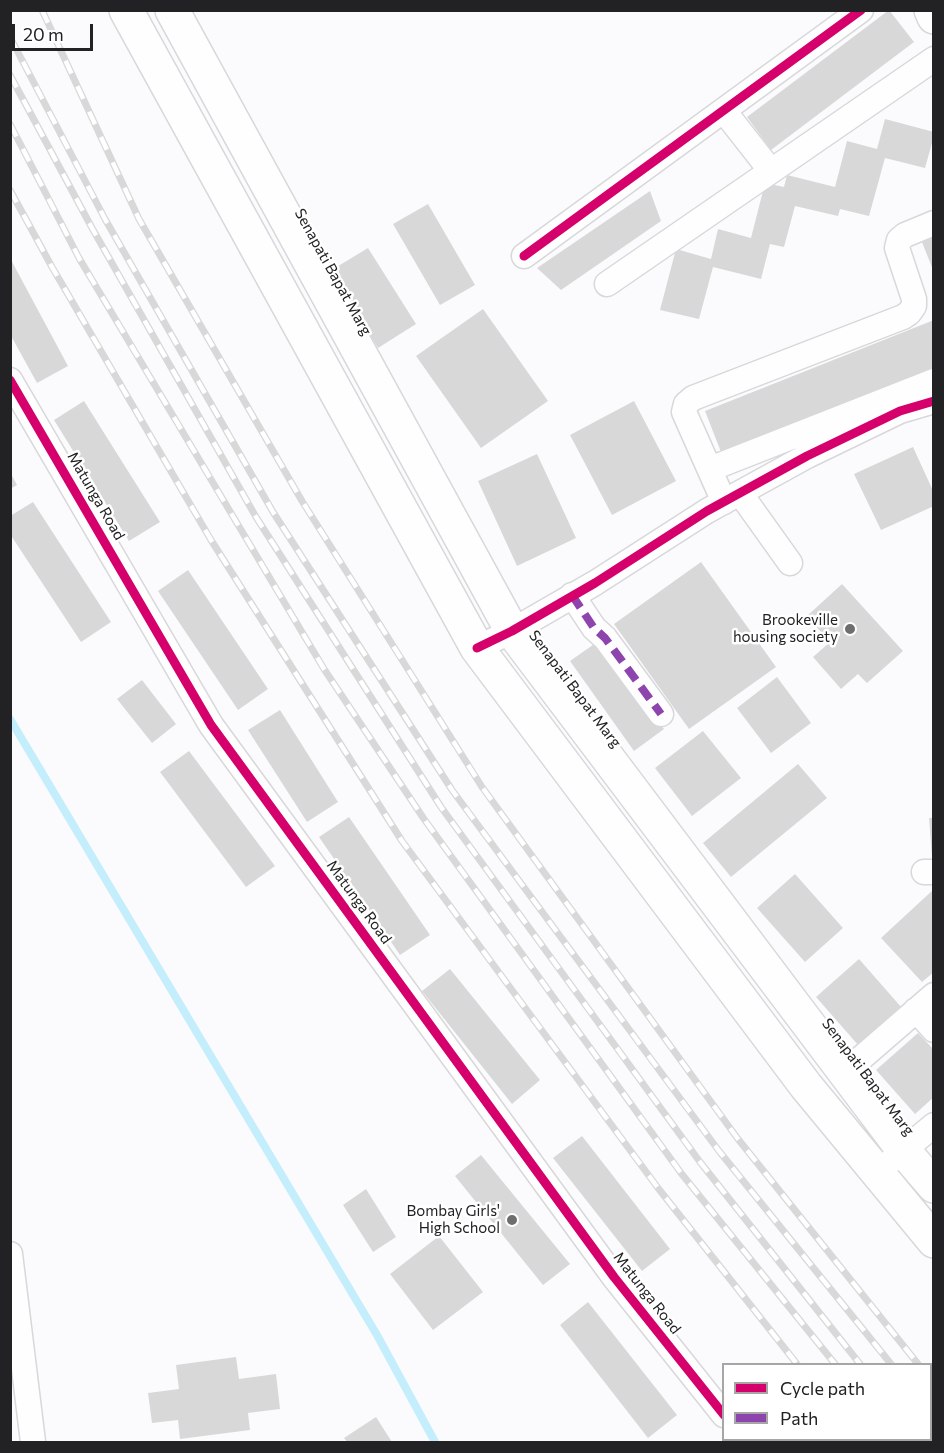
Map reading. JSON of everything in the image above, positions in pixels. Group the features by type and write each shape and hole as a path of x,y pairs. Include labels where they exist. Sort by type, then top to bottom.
{"main road":[{"path":"126,10 477,648 806,1086 933,1241"},
{"name":"Senapati Bapat Marg","path":"172,10 512,631 933,1186"},
{"path":"931,10 933,17"},
{"path":"616,833 647,810"},
{"path":"760,1026 792,1001"}],"street":[{"path":"524,256 861,10"},
{"path":"607,284 933,59"},
{"path":"724,111 771,171"},
{"path":"790,563 732,498 710,469 684,412 686,404 693,398 909,313 914,306 914,299 897,248 899,240 933,223"},
{"name":"Matunga Road","path":"10,380 211,724 614,1277 722,1414"},
{"path":"710,469 933,381"},
{"path":"477,648 512,631 707,512 807,456 900,411 933,401"},
{"path":"572,596 661,714"},
{"path":"845,1072 925,1002 933,1030"},
{"path":"877,1172 933,1125"},
{"path":"10,1254 33,1443"}],"building":[{"path":"889,10 914,42 771,150 747,117"},
{"path":"885,119 934,132 934,136 925,168 885,158 869,216 840,209 838,216 795,206 784,247 770,244 761,279 713,267 699,319 660,310 676,249 711,259 718,229 751,238 765,183 784,187 787,175 835,187 847,141 877,149"},
{"path":"650,191 661,221 561,290 537,268"},
{"path":"428,204 475,285 440,305 393,224"},
{"path":"934,232 934,270 933,270 920,237"},
{"path":"368,248 416,324 378,348 330,271"},
{"path":"10,258 68,366 37,383 10,334"},
{"path":"483,309 548,401 481,448 416,356"},
{"path":"934,320 934,367 721,452 705,411"},
{"path":"84,401 160,522 129,541 54,420"},
{"path":"634,401 676,481 612,515 570,435"},
{"path":"913,447 934,493 934,506 881,530 854,474"},
{"path":"537,454 576,538 517,566 478,481"},
{"path":"10,472 17,485 10,489"},
{"path":"33,502 111,622 81,642 10,534 10,516"},
{"path":"701,562 776,667 689,729 614,624"},
{"path":"188,570 268,689 238,710 158,591"},
{"name":"Brookeville housing society","path":"842,584 903,651 867,683 858,674 841,689 813,657 830,642 807,616"},
{"path":"600,640 664,729 634,751 570,661"},
{"path":"777,677 811,723 771,753 737,708"},
{"path":"142,680 176,724 152,743 117,699"},
{"path":"280,710 338,802 307,822 248,730"},
{"path":"703,731 741,778 692,816 655,768"},
{"path":"189,751 275,866 246,887 160,772"},
{"path":"798,764 827,798 731,877 703,843"},
{"path":"349,817 430,935 400,955 319,837"},
{"path":"929,818 934,818 934,856 932,856"},
{"path":"795,874 843,928 805,962 757,908"},
{"path":"934,889 934,972 922,982 881,938"},
{"path":"859,959 902,1008 859,1046 816,997"},
{"path":"450,969 540,1080 512,1104 422,991"},
{"path":"918,1033 934,1050 934,1097 915,1114 876,1070"},
{"path":"582,1136 670,1249 642,1271 553,1158"},
{"name":"Bombay Girls' High School","path":"481,1155 570,1264 543,1285 455,1176"},
{"path":"366,1189 396,1237 373,1252 343,1205"},
{"path":"439,1236 483,1292 433,1330 390,1274"},
{"path":"588,1302 677,1415 648,1438 560,1325"},
{"path":"236,1357 239,1379 276,1374 280,1409 248,1413 250,1430 180,1439 178,1420 152,1423 148,1393 179,1389 176,1365"},
{"path":"376,1417 392,1442 347,1442 344,1438"},
{"path":"777,1441 824,1442 778,1442"}],"waterway":[{"path":"10,719 377,1335 435,1442"}],"railway":[{"path":"42,10 139,219 302,501 482,787 738,1139 917,1363"},
{"path":"10,37 105,219 273,512 452,790 719,1151 890,1363"},
{"path":"10,75 92,228 256,517 441,807 700,1162 859,1363"},
{"path":"10,124 79,258 324,669 424,819 681,1173 834,1363"},
{"path":"10,190 52,267 211,540 402,841 658,1188 796,1363"}],"marked path":[{"path":"572,595 594,628 605,638 661,714"}],"cycle path":[{"path":"524,256 861,10"},
{"path":"10,380 211,725 614,1277 722,1412"},
{"path":"477,648 512,631 595,583 707,511 807,456 900,411 934,401"}],"place":[{"name":"Brookeville housing society","path":"850,629"},
{"name":"Bombay Girls' High School","path":"512,1220"}]}
